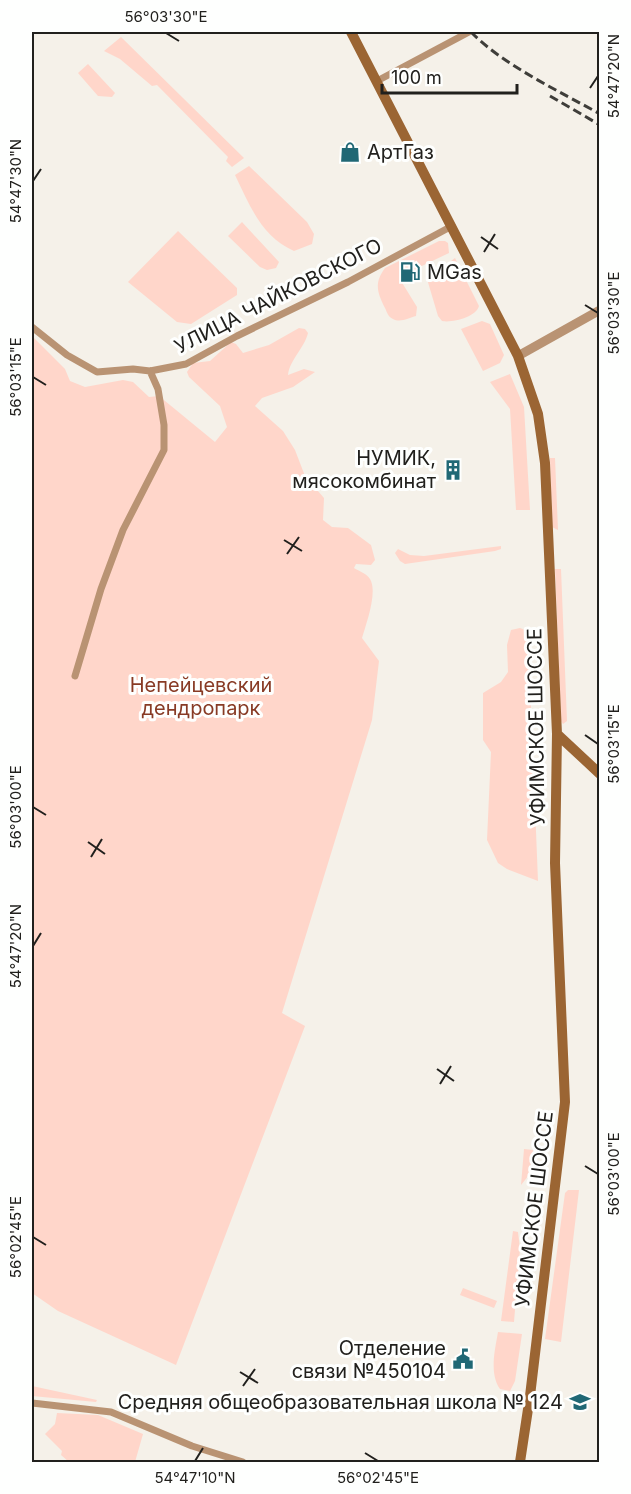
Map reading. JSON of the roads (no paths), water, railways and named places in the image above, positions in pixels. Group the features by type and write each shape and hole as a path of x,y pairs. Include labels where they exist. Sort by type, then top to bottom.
{"main road":[{"name":"УФИМСКОЕ ШОССЕ","path":"351,32 518,356 538,414 545,463 557,734 555,863 565,1102 520,1462"},
{"path":"557,734 600,774"}],"street":[{"path":"377,81 469,32"},
{"name":"УЛИЦА ЧАЙКОВСКОГО","path":"32,327 67,355 96,372 133,369 150,371 186,364 237,336 348,282 452,226"},
{"path":"518,356 600,310"},
{"path":"75,676 101,589 123,530 164,450 164,425 158,389 150,371"},
{"path":"32,1403 111,1412 192,1446 243,1462"}],"railway":[{"path":"471,32 499,56 600,114"},
{"path":"550,96 600,125"}],"place":[{"name":"АртГаз","path":"350,152"},
{"name":"MGas","path":"410,272"},
{"name":"НУМИК, мясокомбинат","path":"453,470"},
{"name":"Отделение связи №450104","path":"463,1359"},
{"name":"Средняя общеобразовательная школа № 124","path":"580,1402"}],"park label":[{"name":"Непейцевский дендропарк","path":"201,696"}]}
